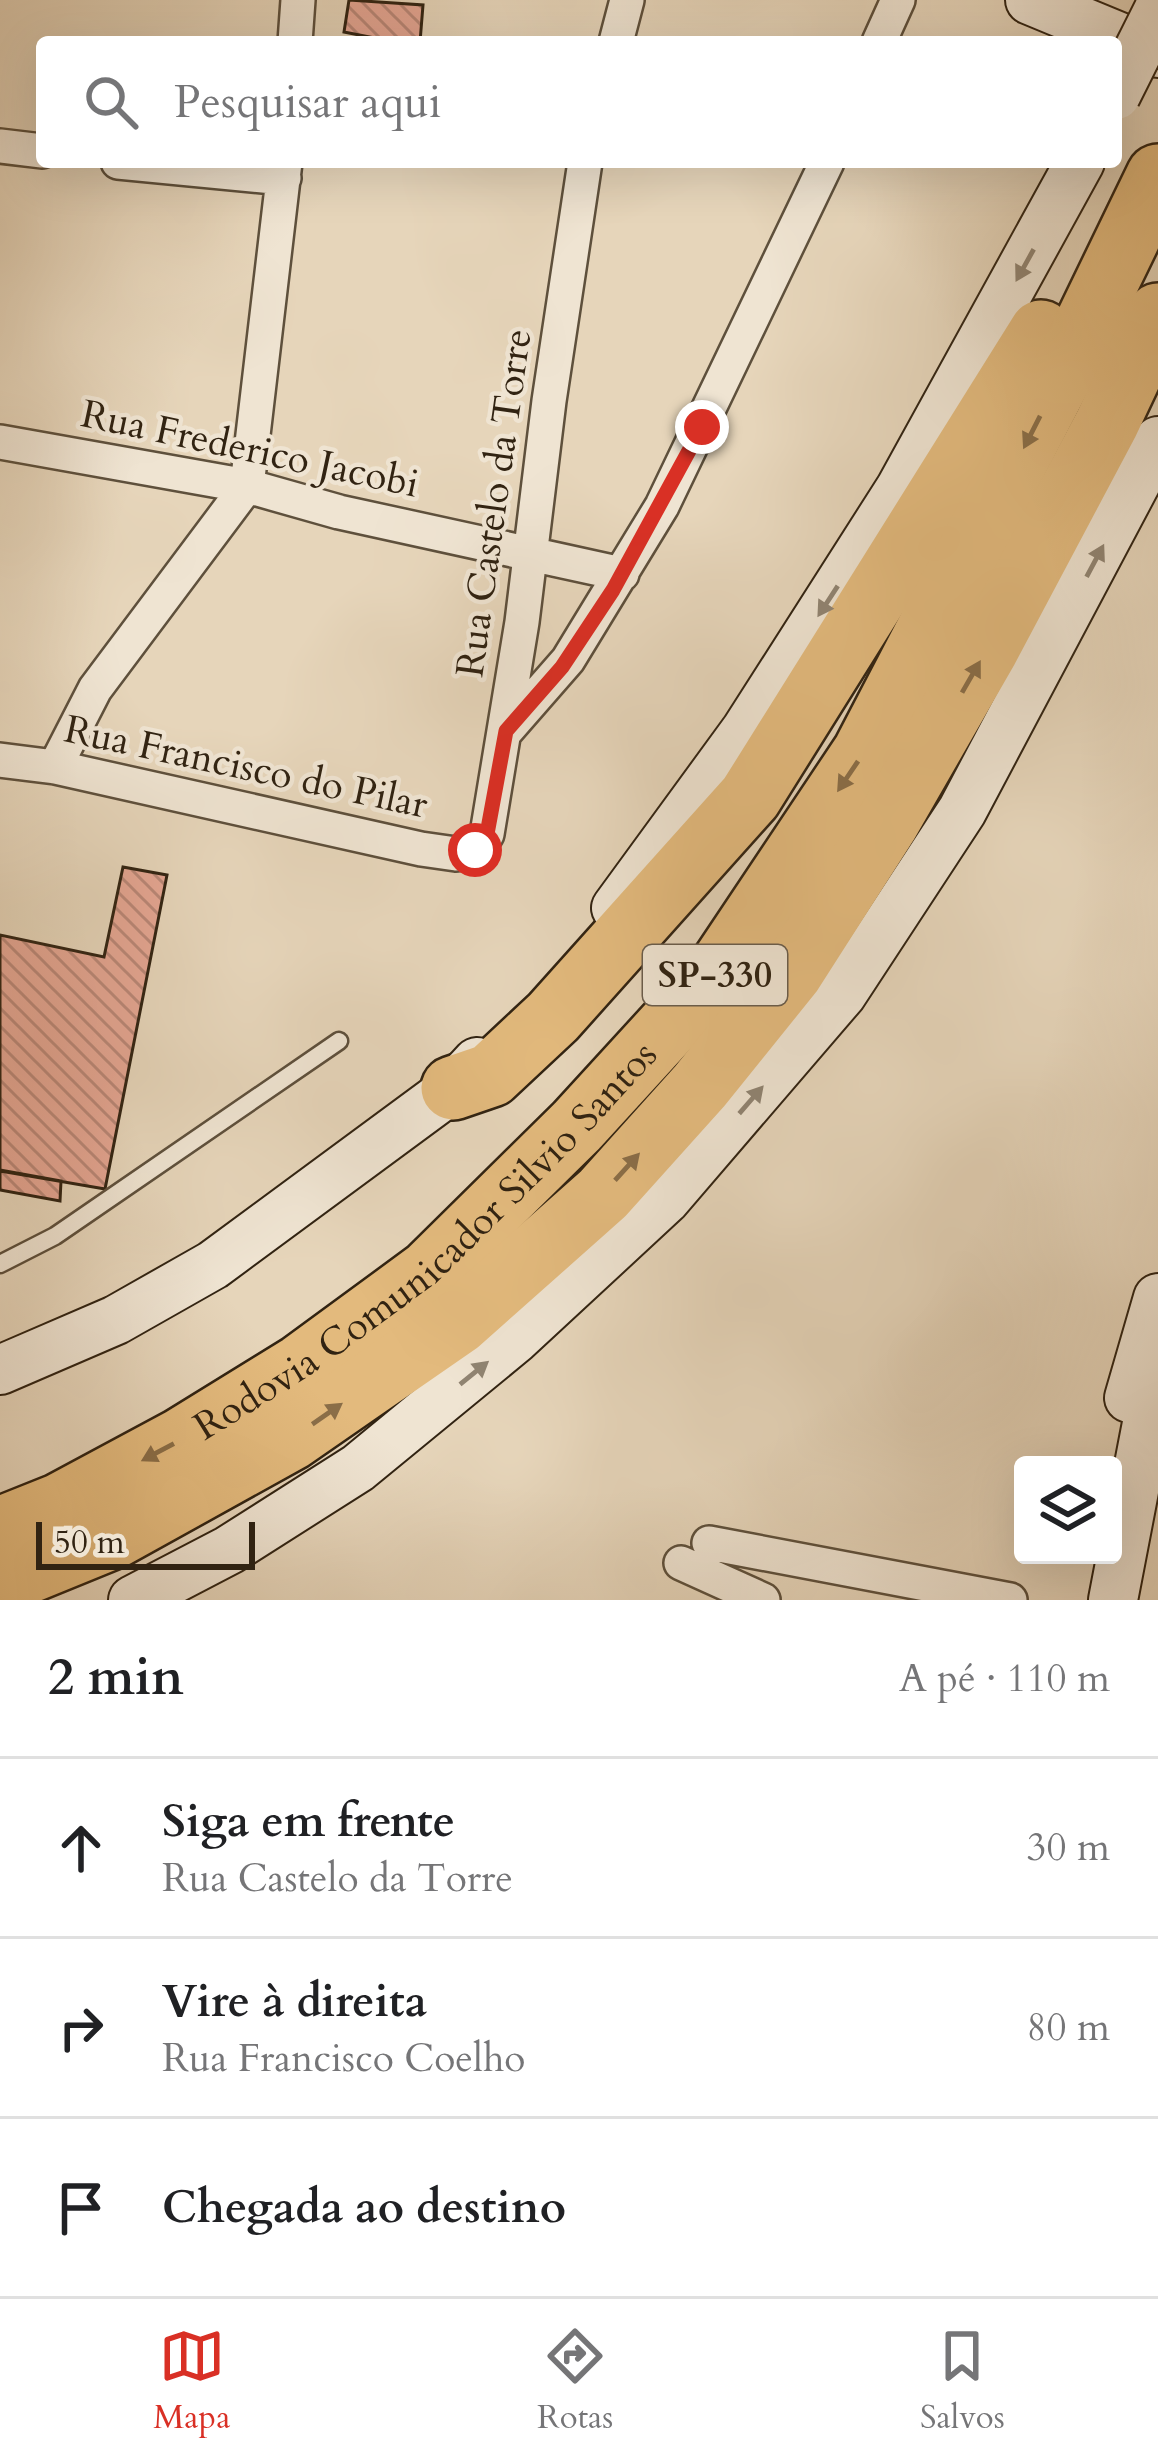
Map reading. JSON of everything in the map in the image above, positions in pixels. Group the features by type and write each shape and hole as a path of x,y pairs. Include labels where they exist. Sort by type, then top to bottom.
{"highway":[{"path":"453,1088 491,1075 553,1018 751,797 1073,282 1158,173"},
{"name":"Rodovia Comunicador Silvio Santos","path":"0,1529 60,1505 181,1440 301,1366 430,1273 577,1126 717,973 864,753 1068,362 1158,173"},
{"name":"Rodovia Comunicador Silvio Santos","path":"0,1583 115,1535 290,1439 459,1322 603,1194 700,1086 791,973 887,824 998,628 1107,423 1158,315"}],"main road":[{"path":"1030,0 1117,36"},
{"path":"1122,83 1158,11"},
{"path":"1122,38 1158,53"},
{"path":"0,1370 116,1320 213,1265 453,1088 585,947 746,730 900,489 1078,168"},
{"path":"133,1600 229,1550 358,1468 515,1339 665,1200 842,994 962,811 1158,441"},
{"path":"1117,1456 1155,1336"},
{"path":"1113,1600 1155,1336"},
{"path":"1088,1600 1094,1564"}],"street":[{"path":"295,36 298,0"},
{"path":"618,36 627,0"},
{"path":"882,36 898,0"},
{"path":"0,146 36,151"},
{"path":"55,767 95,689 247,486 284,170 242,168"},
{"name":"Rua Castelo da Torre","path":"475,850 487,834 506,731 584,168"},
{"path":"506,731 562,667 622,574 702,427 823,168"},
{"name":"Rua Frederico Jacobi","path":"0,442 247,486 339,512 622,574"},
{"name":"Rua Francisco do Pilar","path":"0,760 55,767 421,850 456,854 475,850"},
{"path":"709,1543 1010,1600"},
{"path":"681,1563 763,1600"}],"lane":[{"path":"0,1264 55,1236 339,1041"}],"building":[{"path":"349,0 423,5 420,36 344,32"},
{"path":"123,867 167,875 105,1189 0,1171 0,935 104,957"},
{"path":"0,1170 61,1181 60,1201 0,1190"}],"route":[{"path":"475,850 487,834 506,731 562,667 613,590 702,427"}]}
